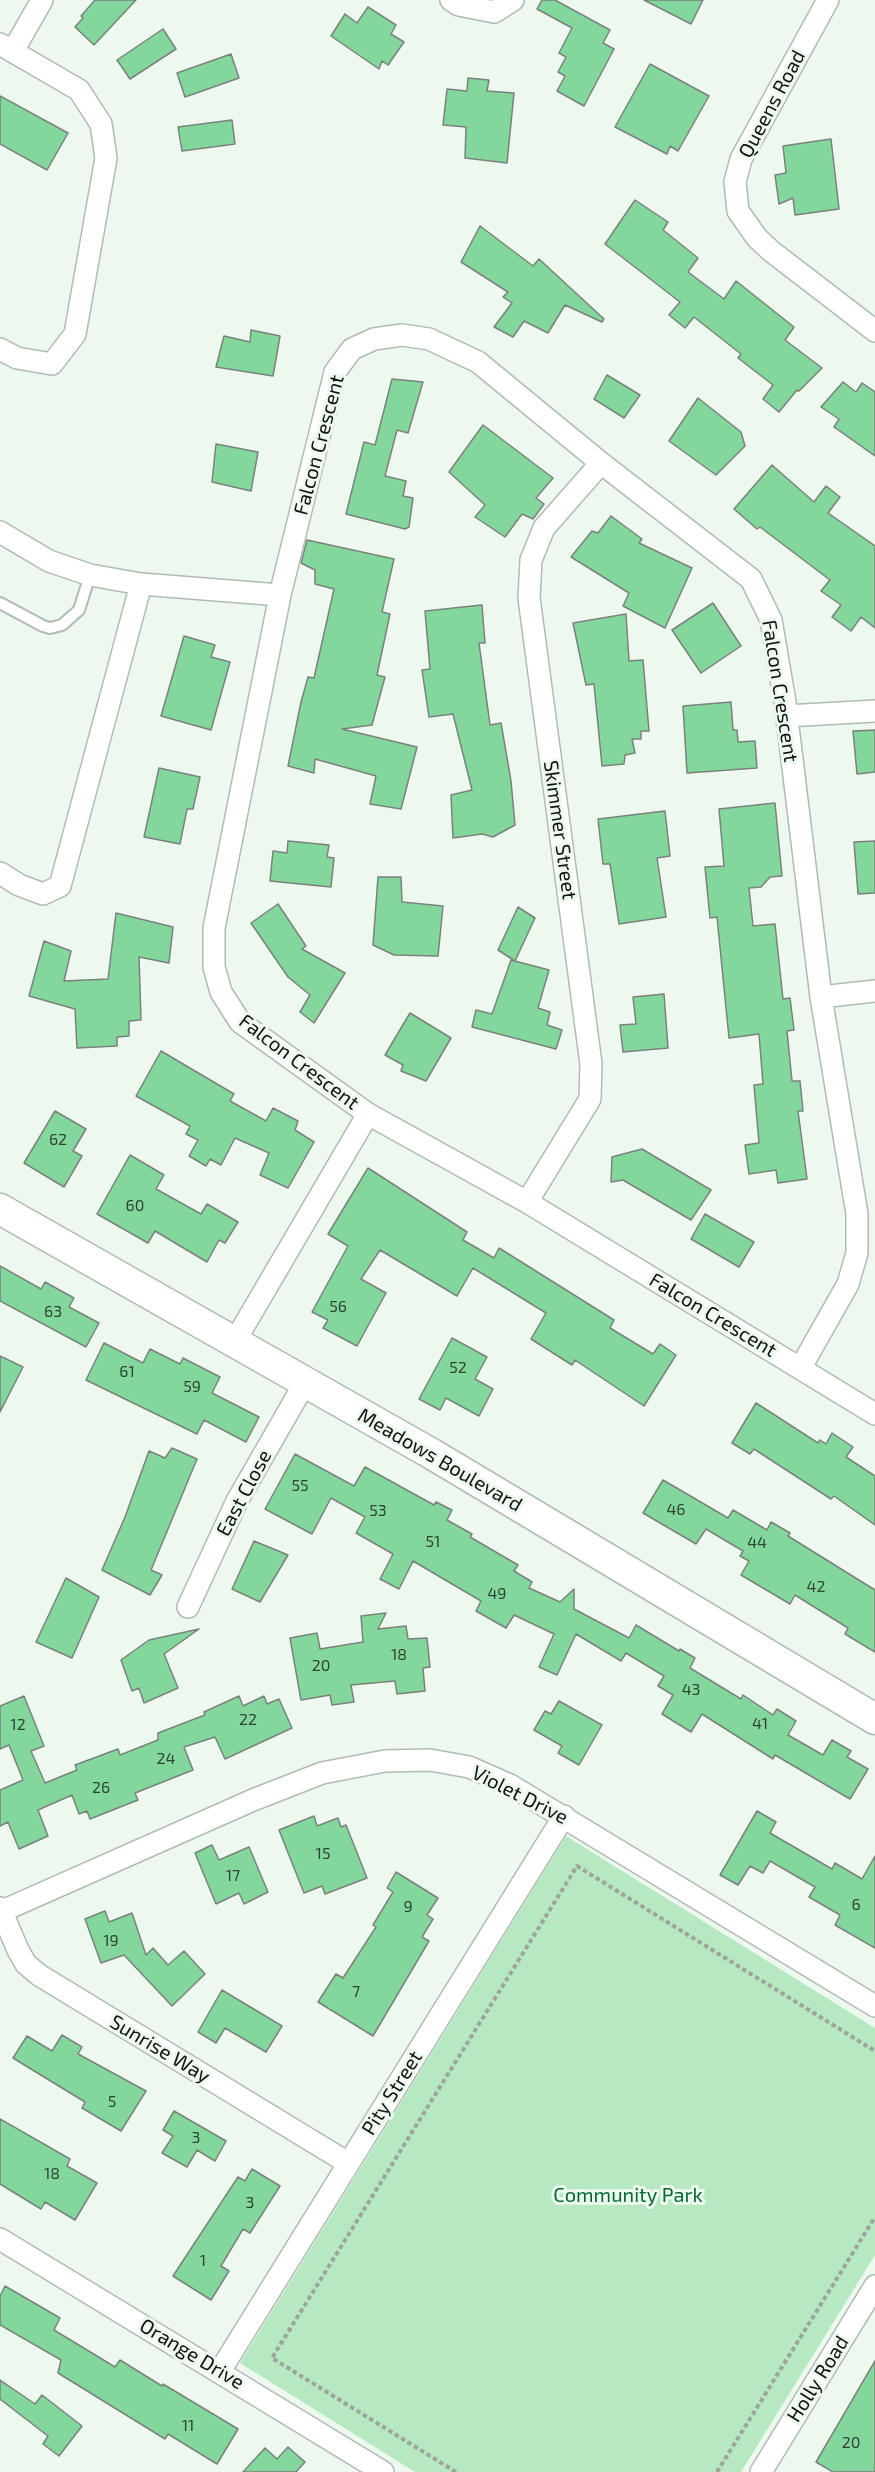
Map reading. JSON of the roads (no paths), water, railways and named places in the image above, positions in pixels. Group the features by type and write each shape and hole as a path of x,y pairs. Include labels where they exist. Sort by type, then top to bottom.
{"street":[{"path":"0,349 17,358 52,364 75,334 106,158 101,124 79,90 7,47 42,0"},
{"path":"451,0 459,5 494,12 513,0"},
{"name":"Queens Road","path":"828,0 741,159 735,182 738,211 757,238 771,251 875,331"},
{"name":"Falcon Crescent","path":"801,1367 848,1284 857,1253 857,1214 821,997 786,716 771,620 751,579 601,463 478,362 454,348 429,339 402,335 374,339 352,349 335,372 280,595 216,916 214,968 221,992 240,1022 368,1114 526,1202 875,1414"},
{"name":"Skimmer Street","path":"526,1202 590,1099 591,1064 529,598 531,561 544,528 601,463"},
{"path":"0,532 49,561 90,575 141,584 280,595"},
{"path":"0,873 19,885 43,894 60,886 141,584"},
{"path":"786,716 875,711"},
{"path":"821,997 875,991"},
{"path":"235,1341 368,1114"},
{"name":"Meadows Boulevard","path":"0,1209 306,1381 875,1719"},
{"name":"East Close","path":"188,1607 237,1502 306,1381"},
{"name":"Violet Drive","path":"0,1910 322,1773 364,1763 430,1760 469,1767 510,1785 875,2006"},
{"name":"Pity Street","path":"220,2371 564,1816"},
{"name":"Sunrise Way","path":"0,1910 26,1964 39,1975 348,2163"},
{"name":"Orange Drive","path":"0,2240 220,2371 383,2472"},
{"name":"Holly Road","path":"761,2472 873,2292"}],"lane":[{"path":"0,603 44,626 50,628 62,625 78,610 90,575"}],"park label":[{"name":"Community Park","path":"628,2195"}]}
